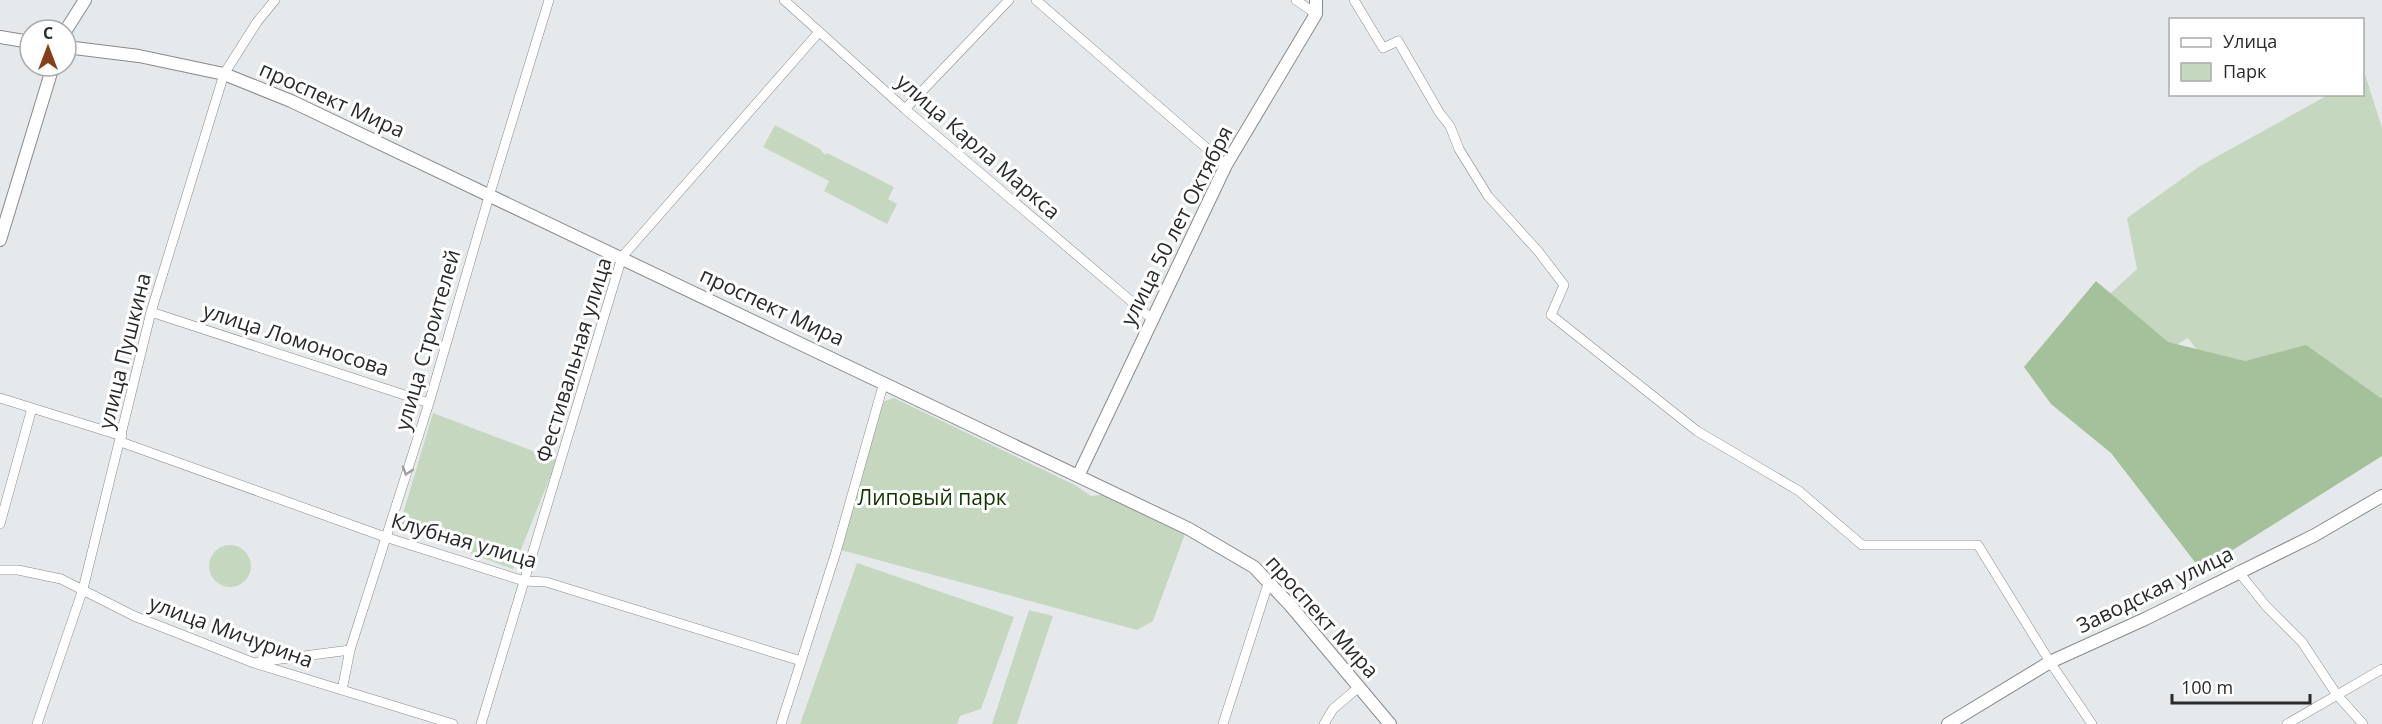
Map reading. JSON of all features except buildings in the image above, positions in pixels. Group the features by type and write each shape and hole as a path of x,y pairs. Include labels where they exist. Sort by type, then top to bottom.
{"main road":[{"path":"74,18 85,0"},
{"path":"1316,0 1316,14"},
{"name":"улица 50 лет Октября","path":"1079,474 1151,318 1226,165 1316,14"},
{"path":"0,37 18,40"},
{"name":"проспект Мира","path":"78,48 139,56 224,74 291,101 490,193 1079,474 1225,548 1254,567 1269,581 1390,724"},
{"path":"0,240 49,78"},
{"name":"Заводская улица","path":"1948,724 2050,662 2145,619 2238,571 2315,535 2382,496"}],"street":[{"name":"улица Пушкина","path":"37,724 83,589 151,312 224,74 257,22 275,0"},
{"name":"улица Строителей","path":"342,690 350,650 429,403 549,0"},
{"name":"улица Карла Маркса","path":"784,0 906,109 1151,318"},
{"path":"906,109 1009,0"},
{"path":"1036,0 1226,165"},
{"path":"1296,0 1316,14"},
{"path":"1354,0 1383,48 1398,41 1439,112 1450,126 1458,149 1488,196 1538,251 1564,285 1551,315 1696,431 1799,491 1862,545 1978,544 2050,662 2092,724"},
{"name":"Фестивальная улица","path":"481,724 558,477 622,257 819,32"},
{"name":"улица Ломоносова","path":"151,312 429,403"},
{"path":"781,724 836,552 884,382"},
{"name":"Клубная улица","path":"0,398 121,439 386,537 524,581 546,582 801,661"},
{"path":"0,524 32,408"},
{"name":"улица Мичурина","path":"0,570 18,570 61,579 135,616 254,663 453,724"},
{"path":"2238,571 2266,606 2302,642 2337,695 2363,724"},
{"path":"1222,724 1269,581"},
{"path":"254,663 350,650"},
{"path":"2287,724 2382,669"},
{"path":"1324,724 1333,709 1359,687"}],"green space":[{"path":"2365,74 2382,128 2382,431 2299,489 2188,338 2134,370 2085,317 2137,269 2127,218 2200,166 2326,96 2364,96"},
{"path":"775,125 820,149 825,155 827,153 894,187 888,199 897,204 887,224 824,191 829,181 763,147"},
{"path":"2096,281 2168,342 2245,361 2306,345 2382,399 2382,456 2201,570 2111,453 2051,404 2024,367"},
{"name":"Липовый парк","path":"894,398 1075,485 1091,496 1109,494 1186,531 1153,621 1137,630 841,550 882,402"},
{"path":"433,413 557,460 513,569 399,527"},
{"path":"230,545 238,546 245,551 250,558 250,574 245,581 238,586 230,587 222,586 215,581 210,574 209,566 210,558 215,551 222,546"},
{"path":"857,563 1014,617 981,709 960,716 957,724 800,724"},
{"path":"1029,610 1053,616 1017,724 992,724"}]}
